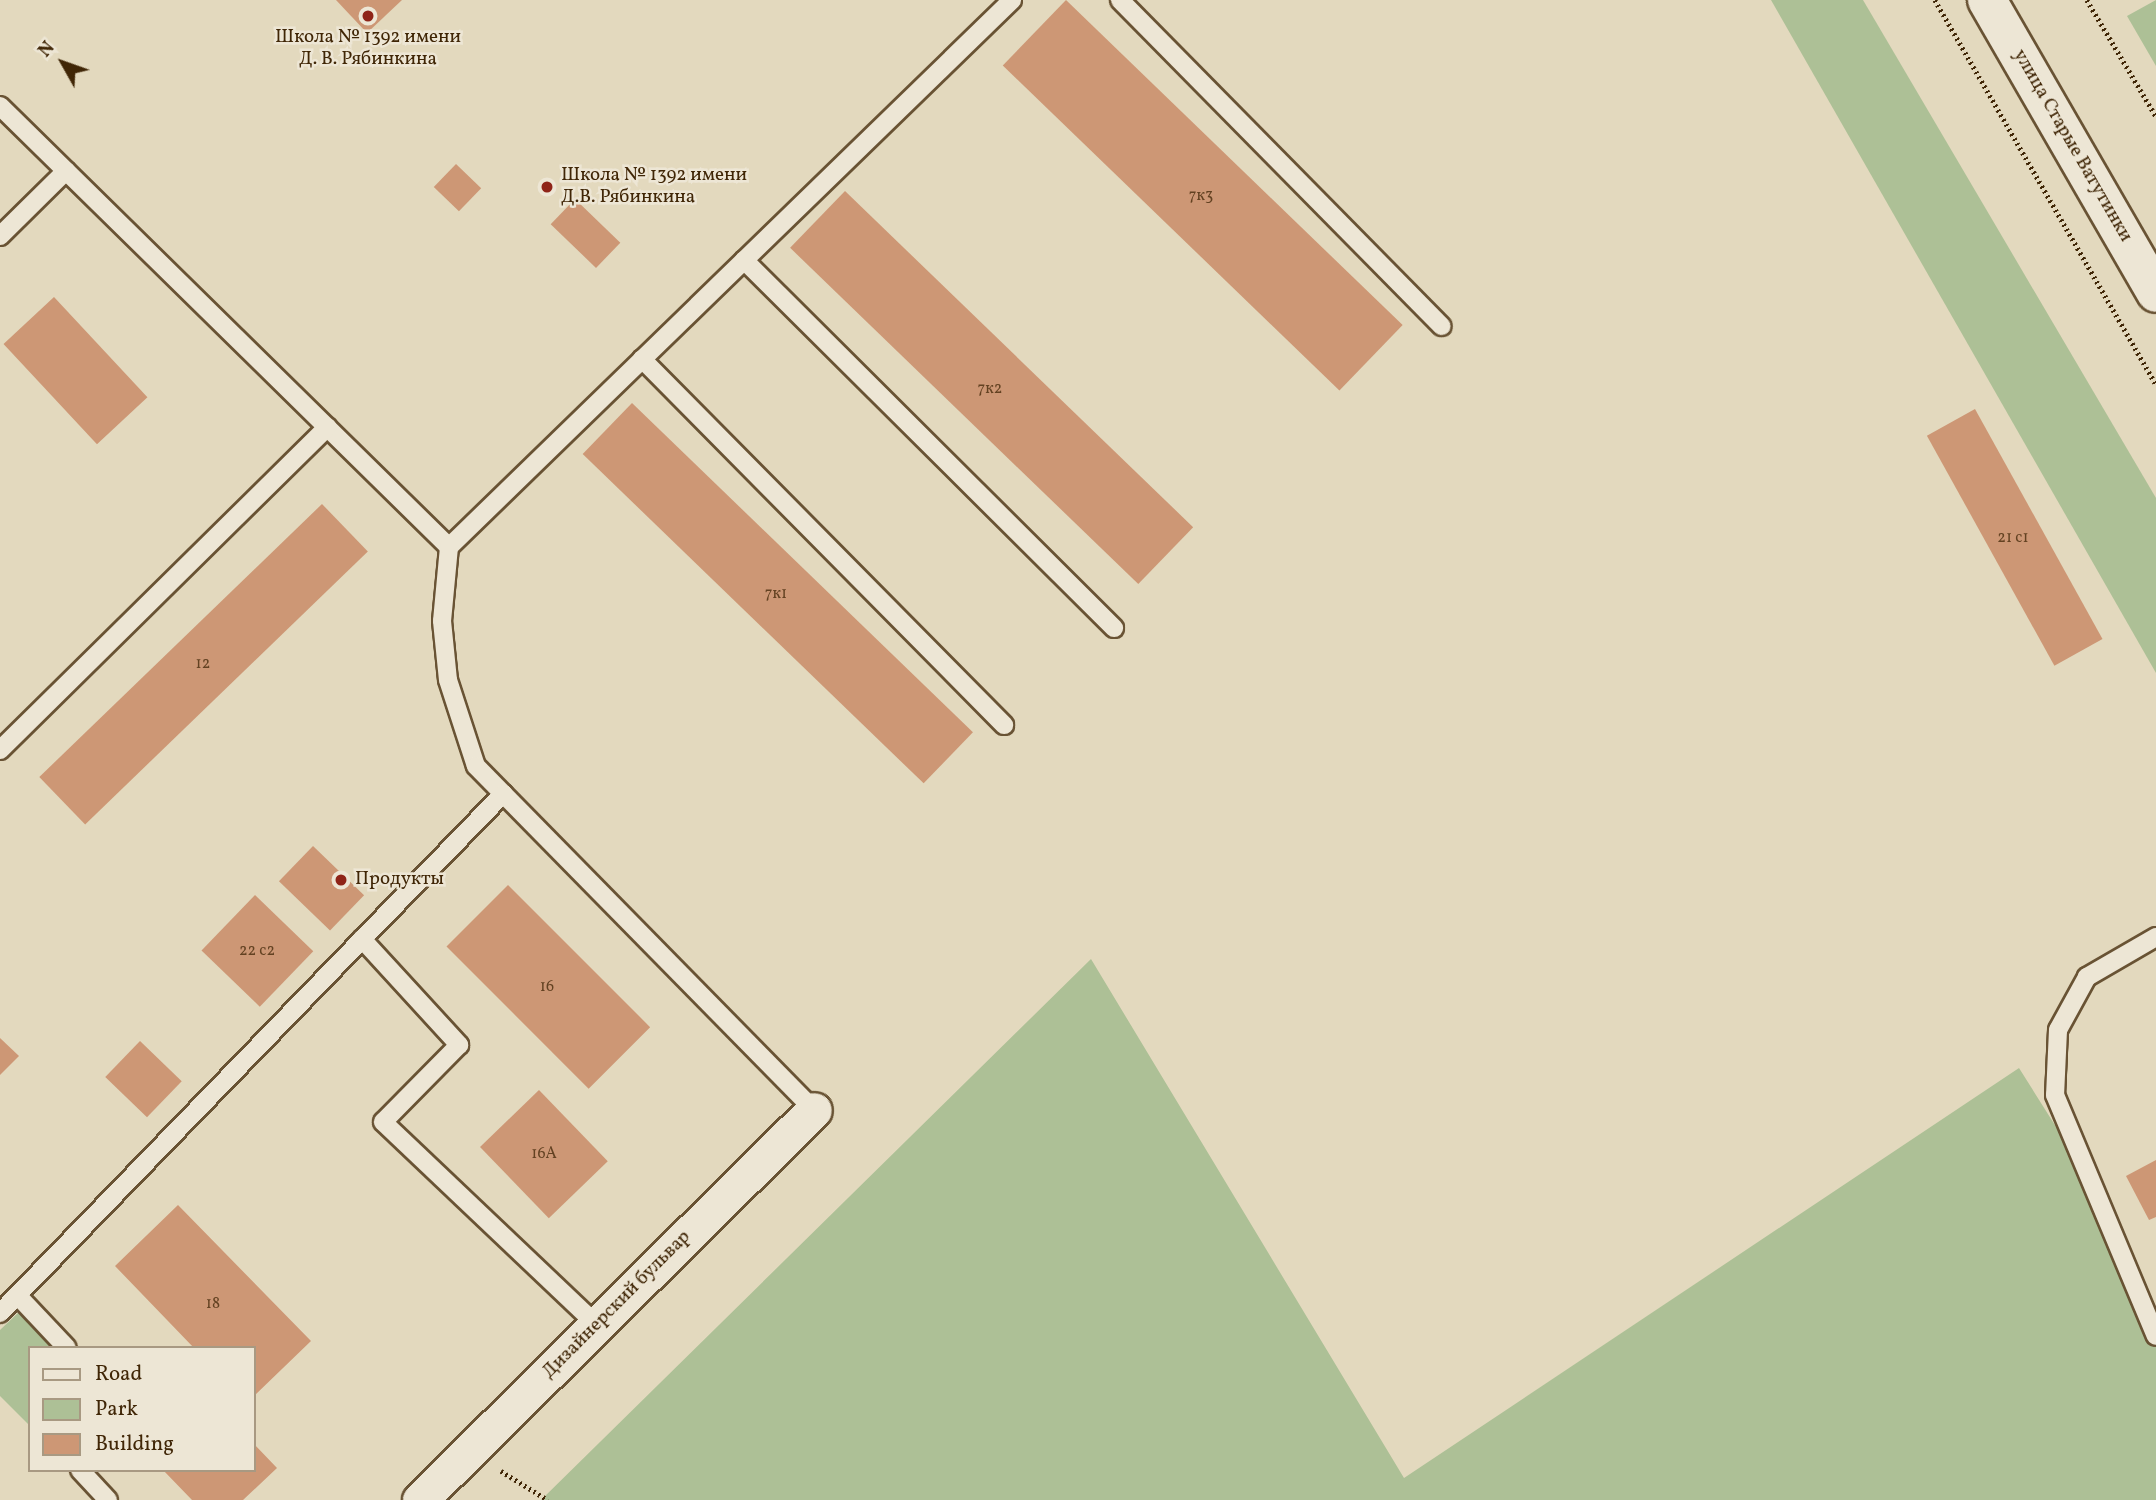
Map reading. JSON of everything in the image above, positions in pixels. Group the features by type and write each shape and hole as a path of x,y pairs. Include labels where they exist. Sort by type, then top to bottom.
{"main road":[{"name":"улица Старые Ватутинки","path":"1987,0 2156,293"}],"street":[{"name":"Дизайнерский бульвар","path":"420,1500 814,1110"}],"lane":[{"path":"814,1110 476,766 448,680 443,621 449,547 1012,0"},
{"path":"1120,0 1441,326"},
{"path":"0,106 449,547"},
{"path":"0,236 66,172"},
{"path":"744,260 1114,628"},
{"path":"642,359 1004,725"},
{"path":"0,750 327,427"},
{"path":"0,1313 503,794"},
{"path":"2156,937 2087,977 2058,1030 2055,1095 2156,1336"},
{"path":"362,939 459,1045 383,1122 597,1325"},
{"path":"18,1296 64,1346"},
{"path":"82,1472 108,1500"}],"path":[{"path":"1935,0 2156,384"},
{"path":"2087,0 2156,116"},
{"path":"470,1451 548,1500"}],"green space":[{"path":"1771,0 1863,0 2156,498 2156,673"},
{"path":"2156,0 2156,66 2127,16"},
{"path":"1091,959 1404,1478 2019,1068 2070,1149 2156,1335 2156,1500 541,1500"},
{"path":"19,1312 49,1346 28,1346 28,1424 0,1396 0,1330"}],"building":[{"name":"Школа № 1392 имени Д. В. Рябинкина","path":"336,0 402,0 367,33"},
{"path":"1066,0 1403,325 1339,391 1003,65"},
{"path":"456,164 481,188 459,211 434,187"},
{"path":"845,191 1193,527 1138,584 790,248"},
{"path":"575,199 620,243 596,268 551,224"},
{"path":"54,297 147,397 97,444 4,344"},
{"path":"632,403 973,732 924,783 583,454"},
{"path":"1975,409 2103,639 2054,666 1927,436"},
{"path":"322,504 368,551 85,824 39,777"},
{"path":"313,846 364,895 330,931 279,881"},
{"path":"508,885 650,1027 589,1089 446,947"},
{"path":"255,895 313,951 260,1007 202,950"},
{"path":"0,1038 19,1056 0,1075"},
{"path":"140,1041 182,1081 147,1117 105,1077"},
{"path":"539,1090 608,1161 549,1218 480,1147"},
{"path":"2156,1160 2156,1217 2149,1220 2126,1176"},
{"path":"178,1205 311,1341 256,1394 256,1346 192,1346 115,1266"},
{"path":"256,1446 277,1468 243,1500 192,1500 165,1472 256,1472"}],"place":[{"name":"Школа № 1392 имени Д. В. Рябинкина","path":"368,16"},
{"name":"Школа № 1392 имени Д.В. Рябинкина","path":"547,187"},
{"name":"Продукты","path":"341,880"}]}
